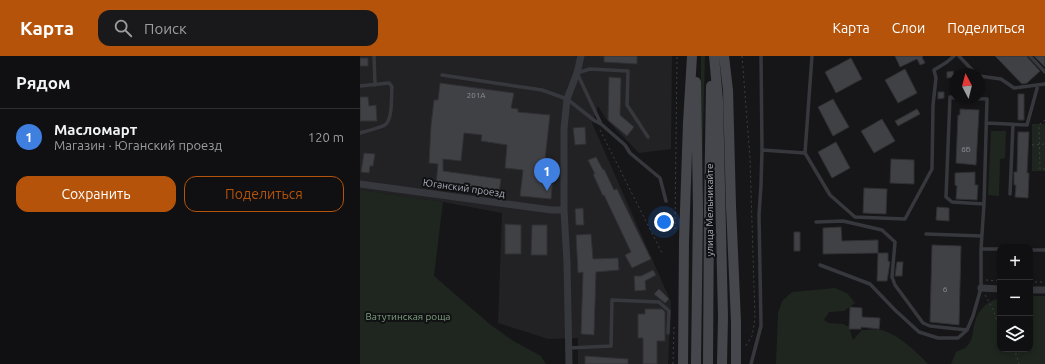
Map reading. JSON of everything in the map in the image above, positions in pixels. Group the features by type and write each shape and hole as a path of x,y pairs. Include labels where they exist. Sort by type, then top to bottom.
{"main road":[{"path":"683,364 684,240 692,56"},
{"name":"улица Мельникайте","path":"696,56 698,210 696,364"},
{"path":"713,56 718,100 723,317 722,364"},
{"name":"улица Мельникайте","path":"708,364 709,210 713,56"},
{"path":"724,56 728,90 736,322 736,364"}],"street":[{"path":"569,364 567,263 564,210 564,129 567,99 577,73 581,56"},
{"name":"Юганский проезд","path":"360,184 550,210 564,210"},
{"path":"983,290 997,289"},
{"path":"1033,290 1045,290"}],"lane":[{"path":"374,56 375,85"},
{"path":"751,364 761,326 759,215 762,150 761,56"},
{"path":"812,56 805,153 830,195 855,217 905,219 932,169 933,105 936,78 934,70 954,56"},
{"path":"959,56 970,68"},
{"path":"1030,56 1045,72"},
{"path":"601,124 577,73 590,69 628,71 626,105 648,137"},
{"path":"442,75 542,90 567,99 601,124 625,145 630,154 660,178 666,201"},
{"path":"985,77 1001,79 1014,88 1045,84"},
{"path":"360,86 389,83 391,86 389,120 385,124 360,133"},
{"path":"986,123 1028,125 1038,85"},
{"path":"820,265 870,284 919,332 938,338 958,338 967,330 974,316 983,290 982,236 987,99 985,99"},
{"path":"950,104 946,198 952,202 984,204"},
{"path":"1010,194 1012,124"},
{"path":"762,150 805,153"},
{"path":"816,222 843,221 882,230 895,242 892,277 895,286 923,322 930,326 967,330"},
{"path":"926,234 982,236"},
{"path":"982,249 997,250"},
{"path":"1033,250 1045,250"},
{"path":"569,348 612,346 612,300 659,302 669,311 668,333"}],"path":[{"path":"675,234 677,56"},
{"path":"742,56 750,158 755,319 752,336 744,348"},
{"path":"1045,120 1039,125 1040,169 1045,168"},
{"path":"595,121 663,255"},
{"path":"1032,145 1045,144"},
{"path":"1033,282 1045,282"},
{"path":"983,290 993,309 997,322"},
{"path":"673,364 675,323"},
{"path":"1015,352 1019,364"}],"shaded area":[{"path":"360,56 672,56 671,149 639,153 606,119 598,106 592,123 671,302 668,364 578,364 578,338 548,339 498,323 502,213 443,202 360,190"}],"green space":[{"path":"701,56 705,56 702,174 701,174"},
{"path":"1032,124 1045,124 1045,171 1032,171"},
{"path":"991,131 1006,131 1005,158 1000,159 999,196 988,195"},
{"name":"Ватутинская роща","path":"360,190 443,202 434,276 492,326 515,342 541,356 546,364 360,364"},
{"path":"835,288 847,293 855,303 844,311 829,312 824,320 829,323 843,324 849,327 853,340 862,330 882,330 907,344 928,364 776,364 778,313 782,301 792,292"},
{"path":"1033,296 1045,296 1045,364 951,364 956,352 966,347 971,341 978,314 987,304 997,299 997,352 1033,352"}],"building":[{"path":"604,56 637,56 637,64 604,62"},
{"path":"895,56 923,56 922,57 925,63 920,65 917,59 900,67"},
{"path":"995,56 1027,56 1040,71 1027,83 1022,84"},
{"path":"1034,56 1045,56 1045,67"},
{"path":"360,58 368,58 368,66 360,66"},
{"path":"851,58 862,79 836,93 825,72"},
{"path":"905,69 917,93 898,103 885,80"},
{"path":"947,72 949,72 949,78 947,78"},
{"path":"609,77 621,78 620,115 634,127 627,136 608,120"},
{"path":"440,83 514,93 511,108 518,109 518,112 550,115 543,177 553,178 551,199 520,196 523,170 505,168 507,145 481,141 482,135 464,133 461,161 443,159 443,171 501,179 499,193 436,184 438,164 429,163 434,100 438,100"},
{"path":"938,92 944,92 944,98 938,99"},
{"path":"1018,94 1024,94 1024,120 1018,120"},
{"path":"360,97 368,97 369,106 376,105 377,121 360,121"},
{"path":"833,99 849,127 833,136 818,107"},
{"path":"917,109 920,114 898,126 895,121"},
{"path":"960,109 979,110 976,165 956,163 958,115 960,115"},
{"path":"882,119 895,141 874,153 861,131"},
{"path":"585,127 586,144 575,145 573,128"},
{"path":"1018,132 1029,132 1027,173 1029,173 1028,198 1015,197 1016,185 1014,185 1014,172 1017,172"},
{"path":"836,142 850,168 832,178 818,152"},
{"path":"364,153 375,154 373,166 370,166 369,173 361,172"},
{"path":"596,157 603,170 604,169 614,190 617,189 651,259 632,268 625,255 631,252 604,195 603,196 588,160"},
{"path":"891,159 914,160 914,184 890,183"},
{"path":"975,172 975,185 978,185 977,200 956,199 957,186 955,185 955,173"},
{"path":"864,188 887,189 886,214 863,213"},
{"path":"937,207 949,208 949,221 936,220"},
{"path":"583,208 584,225 576,225 575,209"},
{"path":"505,224 521,225 521,254 505,254"},
{"path":"532,225 547,225 547,255 531,255"},
{"path":"841,227 842,241 878,240 878,253 823,254 823,228"},
{"path":"794,232 800,232 800,251 794,251"},
{"path":"591,234 593,259 618,258 619,270 596,272 594,335 581,334 583,272 578,273 576,235"},
{"path":"932,245 961,246 959,325 930,322"},
{"path":"878,253 888,253 888,261 890,262 887,281 877,281"},
{"path":"897,262 903,262 902,276 895,276"},
{"path":"653,270 656,275 645,281 646,290 635,291 634,276 641,276"},
{"path":"659,289 669,299 665,303 654,294"},
{"path":"850,307 862,308 862,317 880,318 879,329 861,327 861,329 849,329"},
{"path":"645,309 662,309 665,312 665,341 657,341 657,364 643,364 643,338 638,338 638,314 645,314"},
{"path":"585,356 628,359 628,364 585,364"}],"place":[{"name":"Масломарт","path":"547,191"}]}
